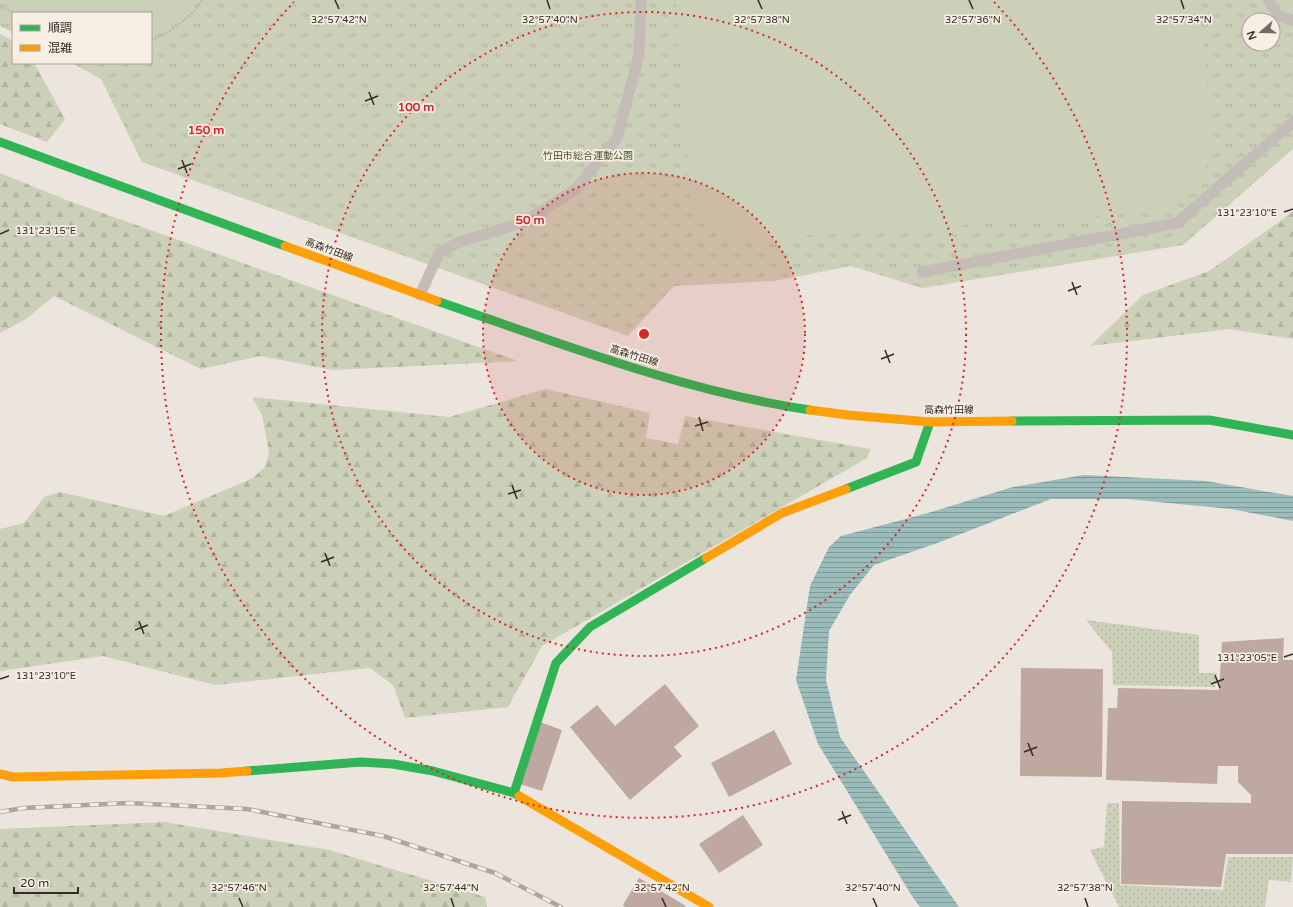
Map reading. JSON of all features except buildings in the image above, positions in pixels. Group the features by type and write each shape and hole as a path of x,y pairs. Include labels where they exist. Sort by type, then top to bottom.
{"main road":[{"name":"高森竹田線","path":"0,142 420,294 598,356 684,383 730,395 771,404 848,415 930,422 1209,420 1293,435"},
{"path":"514,793 556,663 590,627 782,513 916,462 930,422"},
{"path":"0,774 13,777 221,773 361,762 393,764 433,771 514,793 709,907"}],"lane":[{"path":"420,294 439,253 459,242 522,223 576,189 617,138 639,55 641,0"},
{"path":"1268,0 1278,15 1293,22"},
{"path":"922,272 1177,223 1293,122"}],"path":[{"path":"152,40 170,31 188,17 194,12 202,0"},
{"path":"0,7 12,12"}],"green space":[{"name":"竹田市総合運動公園","path":"0,0 1293,0 1293,149 1183,245 922,288 851,266 774,281 674,286 628,336 142,162 101,79 74,64 152,64 152,12 12,12 12,32 0,26"},
{"path":"0,0 194,0 186,19 152,36 152,12 21,12 0,2"},
{"path":"676,0 1199,0 1214,157 1168,211 724,241 691,211"},
{"path":"0,34 12,40 12,64 35,64 65,119 47,142 0,124"},
{"path":"0,173 69,201 518,361 333,370 260,356 201,369 54,296 26,319 0,333"},
{"path":"1293,211 1293,339 1230,329 1090,346 1143,295 1209,271"},
{"path":"546,389 650,413 646,438 678,444 685,416 871,449 867,458 542,646 508,707 405,718 393,685 370,668 215,685 103,656 0,671 0,529 24,523 44,497 60,492 164,516 253,478 265,467 269,452 262,415 252,397 449,417"},
{"path":"1086,620 1199,635 1199,673 1217,673 1215,687 1113,685 1112,652"},
{"path":"1107,803 1119,803 1120,885 1223,890 1228,857 1293,857 1291,882 1269,880 1265,907 1119,907 1090,850 1104,847"},
{"path":"165,822 329,850 485,897 487,907 0,907 0,829"}],"water":[{"path":"1084,475 1206,481 1293,496 1293,521 1231,509 1127,499 1051,499 940,542 874,565 850,595 829,631 826,680 840,737 959,907 920,907 818,744 796,680 810,586 829,547 841,536 928,513 1013,487"}],"railway":[{"path":"0,812 23,808 129,803 247,809 383,836 495,873 561,907"}],"traffic: fast":[{"path":"0,142 285,246"},
{"path":"437,301 575,349 668,378 762,402 810,410"},
{"path":"1012,421 1209,420 1293,435"},
{"path":"846,489 916,462 930,422"},
{"path":"514,793 556,663 590,627 706,558"},
{"path":"247,771 361,762 393,764 433,771 514,793 519,796"}],"traffic: slow":[{"path":"285,246 437,301"},
{"path":"810,410 930,422 1012,421"},
{"path":"706,558 782,513 846,489"},
{"path":"0,774 13,777 221,773 247,771"},
{"path":"519,796 709,907"}]}
